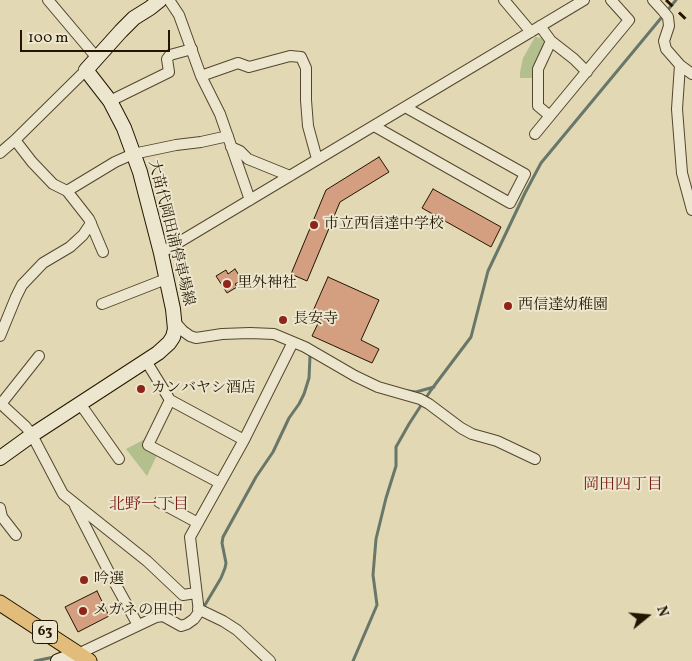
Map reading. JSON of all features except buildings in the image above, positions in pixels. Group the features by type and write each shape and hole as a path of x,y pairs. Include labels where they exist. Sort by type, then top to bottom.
{"main road":[{"path":"86,70 134,18 160,0"},
{"name":"大苗代岡田浦停車場線","path":"0,458 158,353 169,343 175,329 161,253 134,154 124,128 110,102 86,70"},
{"name":"63","path":"0,603 84,657"},
{"path":"58,661 84,657"}],"street":[{"path":"48,0 97,58"},
{"path":"169,0 179,15 202,76 220,114 250,200"},
{"path":"504,0 587,72"},
{"path":"161,253 584,0"},
{"path":"536,134 629,20 611,0"},
{"path":"653,0 668,17 669,26 664,41 666,49 680,65 692,74"},
{"path":"550,116 538,106 538,69 551,41"},
{"path":"110,102 169,72 167,59 170,55 192,49"},
{"path":"202,76 238,64 249,66 290,56 301,57 306,68 308,126 317,159"},
{"path":"680,65 677,109 682,174 692,210"},
{"path":"0,153 86,70"},
{"path":"374,126 510,203 525,174 405,107"},
{"path":"67,190 115,162 134,154 228,136"},
{"path":"15,140 32,162 53,184 67,190 89,219 103,252"},
{"path":"231,147 240,151 248,159 290,176"},
{"path":"0,336 22,285 44,262 70,248 83,235 91,223"},
{"path":"102,304 166,279"},
{"path":"175,322 183,331 196,338 250,332 274,334 305,347 378,387 420,399 472,434 497,441 535,459"},
{"path":"84,657 138,625 156,617 163,616 181,626 194,619 199,612 190,538 244,440 293,342"},
{"path":"40,356 1,403 32,435 63,494 146,561 183,595 196,593"},
{"path":"146,361 170,400 244,440"},
{"path":"170,400 148,445 220,483"},
{"path":"81,405 119,459"},
{"path":"159,502 198,523"},
{"path":"74,503 138,625"},
{"path":"0,508 2,517 16,535"},
{"path":"198,609 237,630 270,661"}],"green space":[{"path":"535,37 546,41 541,50 544,52 535,78 520,78 523,58"},
{"path":"147,438 158,453 147,476 126,449"}],"waterway":[{"path":"353,661 377,605 373,575 376,539 396,466 396,447 431,390 471,337 488,271 541,163 676,0"},
{"path":"202,610 225,568 223,537 256,477 273,452 289,418 304,394 309,378 310,356 313,354"},
{"path":"408,391 416,392 434,387"},
{"path":"35,661 54,657"}],"railway":[{"path":"666,0 692,25"}],"place":[{"name":"市立西信達中学校","path":"314,225"},
{"name":"里外神社","path":"227,284"},
{"name":"西信達幼稚園","path":"508,306"},
{"name":"長安寺","path":"283,320"},
{"name":"カンバヤシ酒店","path":"141,389"},
{"name":"吟選","path":"84,580"},
{"name":"メガネの田中","path":"83,611"}],"district":[{"name":"岡田四丁目","path":"623,486"},
{"name":"北野一丁目","path":"149,506"}]}
